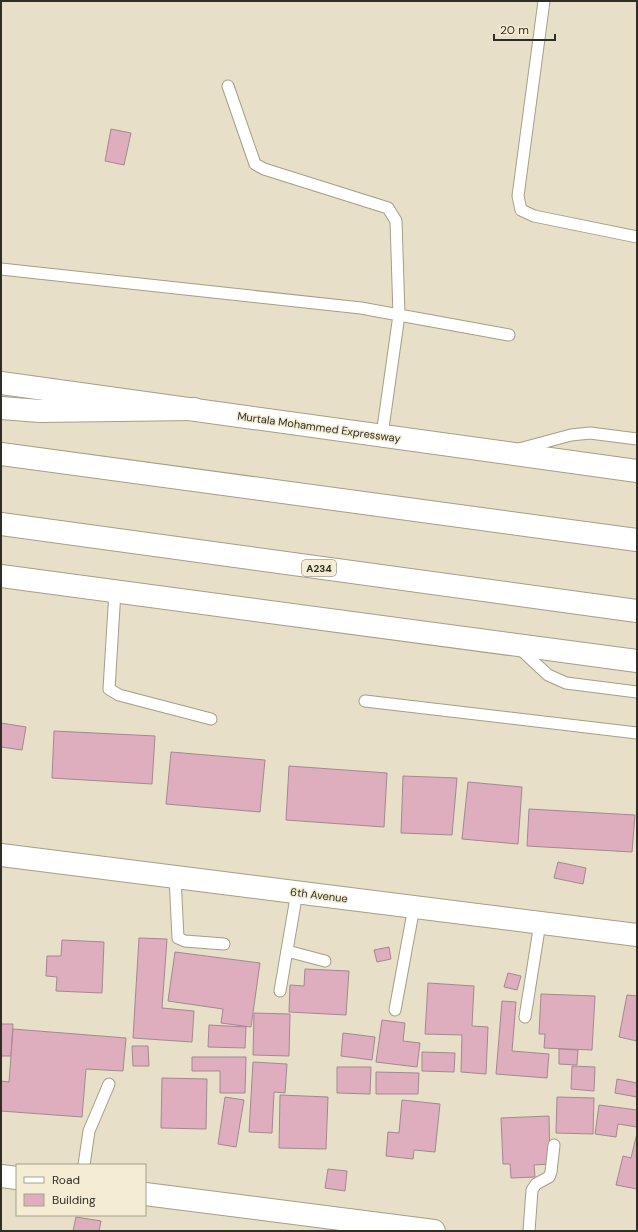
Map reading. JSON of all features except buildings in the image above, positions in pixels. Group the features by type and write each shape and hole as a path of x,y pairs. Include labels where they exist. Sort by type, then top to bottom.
{"main road":[{"name":"Murtala Mohammed Expressway","path":"1,383 637,471"},
{"path":"1,408 40,411 194,409"},
{"path":"1,454 637,540"},
{"name":"A234","path":"1,524 637,611"},
{"path":"1,576 637,661"},
{"name":"6th Avenue","path":"1,855 637,935"},
{"path":"1,1176 16,1178"},
{"path":"146,1194 434,1231"}],"lane":[{"path":"544,1 518,196 522,210 534,216 637,237"},
{"path":"228,86 255,164 264,169 388,208 396,221 399,315 382,435"},
{"path":"1,269 354,307 509,335"},
{"path":"507,453 571,435 590,433 637,439"},
{"path":"115,591 109,689 119,695 211,719"},
{"path":"516,645 548,675 566,683 637,692"},
{"path":"365,701 637,733"},
{"path":"175,877 178,938 185,941 224,944"},
{"path":"280,991 297,892"},
{"path":"395,1010 414,907"},
{"path":"525,1017 540,923"},
{"path":"287,951 325,961"},
{"path":"84,1164 89,1131 109,1084"},
{"path":"529,1231 532,1190 536,1184 549,1177 551,1172 554,1145"}]}
